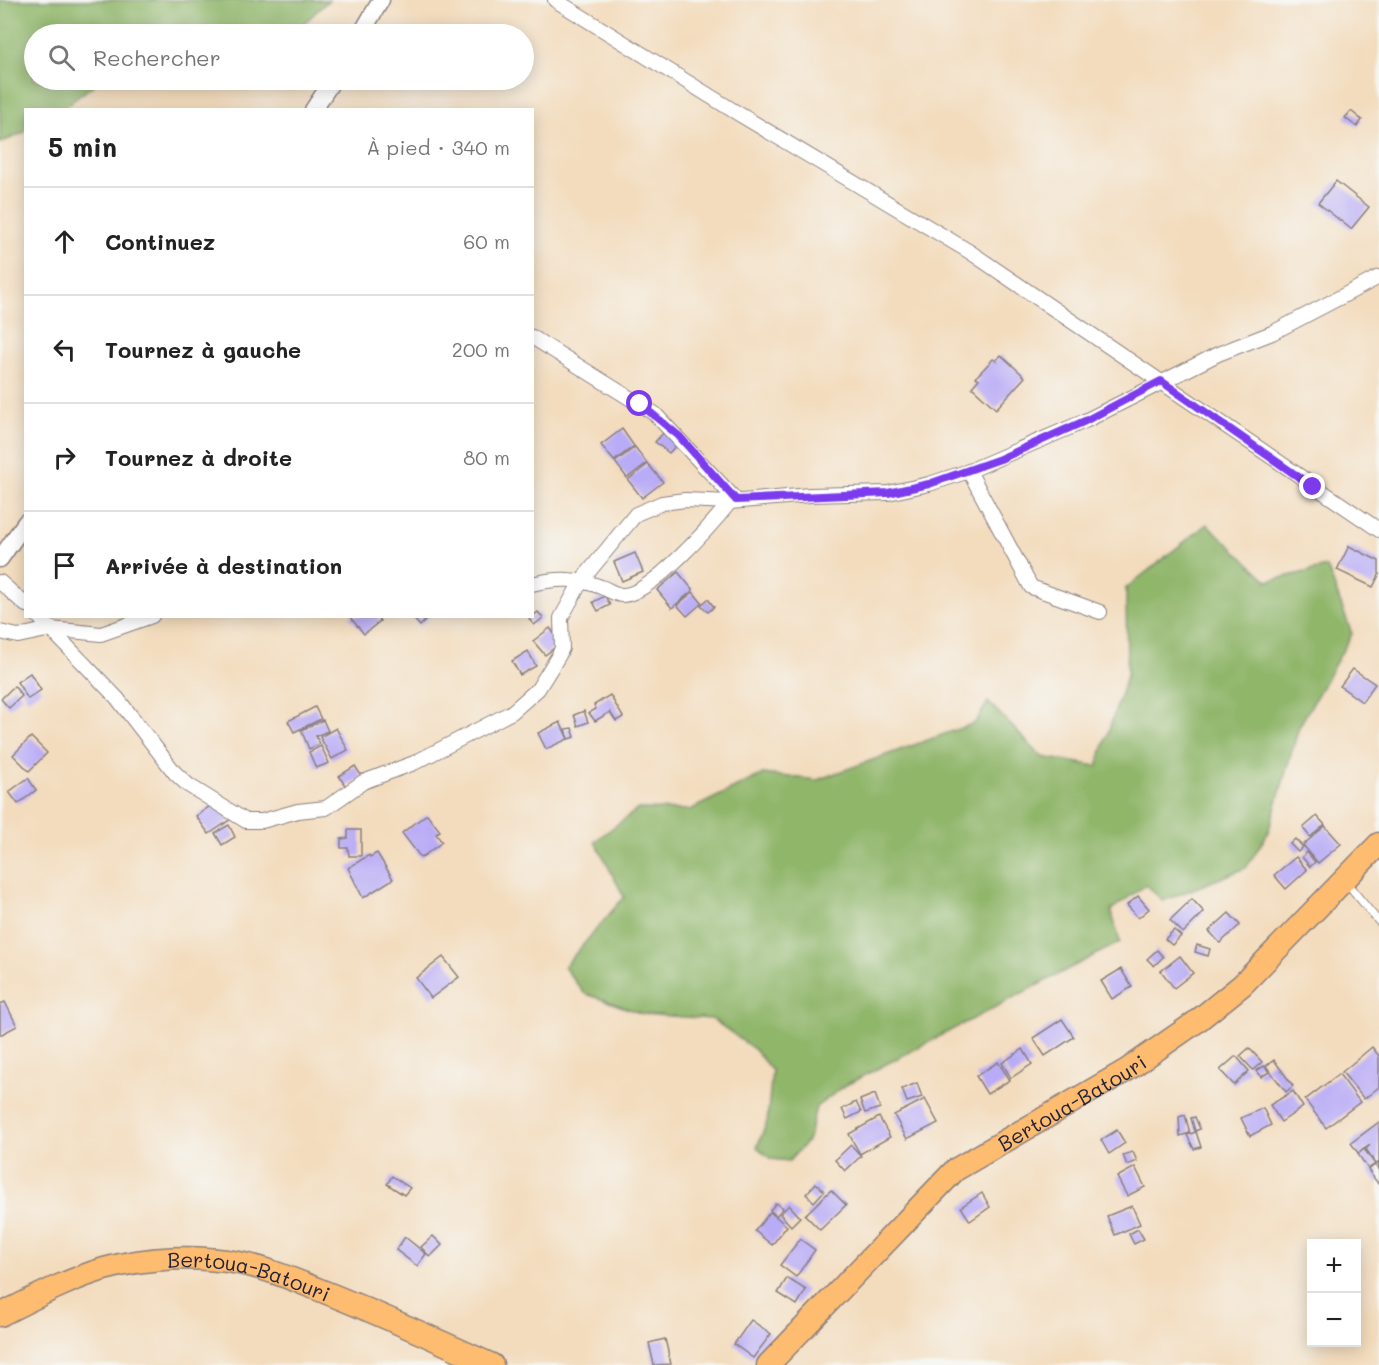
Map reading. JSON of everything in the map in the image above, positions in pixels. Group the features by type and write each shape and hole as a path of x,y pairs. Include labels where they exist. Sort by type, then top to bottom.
{"highway":[{"name":"Bertoua-Batouri","path":"774,1362 955,1170 1127,1070 1196,1022 1242,985 1379,844"},
{"name":"Bertoua-Batouri","path":"0,1315 63,1283 106,1269 146,1261 194,1258 240,1263 279,1275 341,1298 483,1363"}],"street":[{"path":"367,24 381,0"},
{"path":"555,0 970,252 1379,530"},
{"path":"313,108 326,90"},
{"path":"40,618 117,698 175,772 188,785 246,821 262,821 298,810 326,808 363,782 414,763 461,736 499,720 526,702 538,689 562,648 561,618 582,580 626,525 645,508 685,500 733,501 888,493 929,484 969,471 1085,421 1218,354 1272,333 1379,277"},
{"path":"534,338 655,414 733,501"},
{"path":"969,471 1032,587 1100,612"},
{"path":"534,584 582,580 621,596 630,594 647,585 694,543 733,501"},
{"path":"1,556 24,525"},
{"path":"0,582 24,603"},
{"path":"0,632 18,636 51,628 101,634 146,618"}],"lane":[{"path":"1344,880 1379,922"}],"green space":[{"path":"0,0 329,0 303,24 24,24 24,90 87,90 63,108 24,108 24,132 0,143"},
{"path":"1207,524 1268,581 1327,567 1352,634 1299,727 1268,833 1246,868 1163,901 1146,885 1111,910 1120,942 846,1085 816,1107 808,1140 789,1161 771,1159 757,1147 767,1122 772,1071 754,1049 712,1019 643,1014 584,993 564,967 624,897 595,841 638,809 690,810 763,774 817,780 975,723 988,702 1042,757 1097,766 1127,675 1126,588"}],"building":[{"path":"1351,111 1362,120 1357,127 1345,118"},
{"path":"1336,181 1369,207 1351,229 1318,203"},
{"path":"1001,355 1025,377 996,409 972,387 979,379 976,377 993,359 996,361"},
{"path":"622,429 634,446 614,461 601,445"},
{"path":"667,429 680,441 669,453 655,442"},
{"path":"635,447 647,463 627,478 615,462"},
{"path":"648,464 663,482 642,498 628,480"},
{"path":"1349,546 1379,561 1379,575 1373,587 1337,570"},
{"path":"635,553 643,572 622,581 614,562"},
{"path":"678,572 693,590 672,608 657,590"},
{"path":"693,592 702,603 687,616 677,605"},
{"path":"605,596 610,605 598,611 593,602"},
{"path":"708,599 714,607 708,612 701,605"},
{"path":"538,612 543,618 534,625 529,619 534,618"},
{"path":"351,618 378,618 380,621 364,634"},
{"path":"413,618 428,618 420,626"},
{"path":"550,628 561,643 545,655 533,641"},
{"path":"528,651 536,666 520,675 512,661"},
{"path":"1353,669 1375,684 1362,702 1340,686"},
{"path":"30,673 41,690 28,699 17,682"},
{"path":"14,686 22,696 9,708 1,699"},
{"path":"610,695 623,717 616,721 610,712 595,721 589,713 596,709 594,705"},
{"path":"315,707 321,719 294,732 288,721"},
{"path":"584,711 588,722 578,726 574,715"},
{"path":"323,720 328,731 316,736 320,744 309,749 301,730"},
{"path":"560,722 568,739 546,749 538,733"},
{"path":"336,728 348,750 332,759 320,737"},
{"path":"572,728 575,737 568,739 565,729"},
{"path":"31,737 47,753 29,771 13,755"},
{"path":"321,746 329,763 316,768 309,752"},
{"path":"355,766 362,777 346,787 339,776"},
{"path":"28,778 36,790 18,804 9,792"},
{"path":"219,800 231,819 209,834 196,816"},
{"path":"427,814 440,831 436,834 442,842 421,858 402,833"},
{"path":"1317,816 1325,825 1310,837 1303,828"},
{"path":"229,825 235,837 222,845 215,833"},
{"path":"1325,826 1341,844 1318,863 1303,845"},
{"path":"348,830 361,830 361,856 349,856 348,848 341,848 341,839 348,838"},
{"path":"1295,839 1303,847 1298,852 1290,844"},
{"path":"1307,852 1315,862 1310,867 1302,857"},
{"path":"377,853 393,879 363,898 348,868 369,855 370,857"},
{"path":"1296,857 1307,870 1286,889 1274,875"},
{"path":"1138,896 1149,909 1138,918 1127,905"},
{"path":"1192,899 1204,912 1183,933 1170,920"},
{"path":"1229,913 1240,925 1220,943 1209,931"},
{"path":"1174,930 1181,936 1172,945 1165,939"},
{"path":"1197,945 1210,949 1208,956 1195,952"},
{"path":"1157,950 1163,957 1154,966 1147,959"},
{"path":"1180,956 1193,973 1174,988 1161,971"},
{"path":"443,957 459,977 431,998 416,978"},
{"path":"1121,969 1132,987 1112,999 1101,981"},
{"path":"5,1002 17,1026 0,1035 0,1004"},
{"path":"1062,1019 1074,1037 1045,1056 1033,1038"},
{"path":"1372,1047 1379,1056 1379,1087 1364,1099 1342,1072"},
{"path":"1249,1048 1262,1062 1253,1070 1240,1056"},
{"path":"1023,1049 1032,1064 1011,1078 1002,1063"},
{"path":"1236,1056 1249,1071 1234,1085 1220,1070"},
{"path":"1274,1060 1293,1086 1286,1092 1266,1066"},
{"path":"998,1062 1010,1080 987,1094 976,1076"},
{"path":"1264,1066 1269,1072 1261,1077 1256,1071"},
{"path":"1339,1074 1360,1102 1326,1128 1305,1100"},
{"path":"917,1083 922,1097 907,1102 902,1089"},
{"path":"1293,1091 1303,1107 1281,1122 1270,1105"},
{"path":"875,1094 880,1108 865,1113 860,1100"},
{"path":"925,1099 938,1123 907,1139 894,1115"},
{"path":"856,1102 861,1112 847,1119 842,1109"},
{"path":"1263,1108 1271,1125 1250,1136 1241,1118"},
{"path":"1185,1115 1190,1133 1180,1136 1179,1117"},
{"path":"879,1117 890,1137 860,1154 849,1134"},
{"path":"1195,1117 1200,1129 1195,1131 1191,1118"},
{"path":"1379,1122 1379,1169 1378,1163 1376,1164 1366,1149 1370,1145 1358,1153 1351,1143"},
{"path":"1117,1130 1125,1143 1109,1154 1101,1140"},
{"path":"1196,1132 1201,1147 1194,1149 1187,1135"},
{"path":"851,1145 861,1156 845,1171 835,1160"},
{"path":"1364,1149 1375,1164 1368,1169 1358,1154"},
{"path":"1133,1152 1137,1161 1127,1165 1123,1155"},
{"path":"1375,1165 1379,1171 1379,1185 1368,1170"},
{"path":"1135,1167 1145,1187 1127,1196 1117,1177"},
{"path":"392,1176 410,1188 404,1195 387,1184"},
{"path":"816,1183 824,1191 814,1202 806,1194"},
{"path":"831,1190 846,1205 820,1230 805,1215"},
{"path":"982,1193 990,1207 970,1221 961,1207"},
{"path":"776,1203 783,1208 776,1216 770,1210"},
{"path":"789,1205 800,1217 791,1226 780,1214"},
{"path":"1132,1206 1140,1224 1115,1235 1107,1216"},
{"path":"770,1212 787,1226 772,1245 755,1231"},
{"path":"1138,1229 1144,1239 1134,1244 1129,1234"},
{"path":"433,1236 442,1245 430,1257 421,1247"},
{"path":"405,1237 426,1254 417,1266 396,1250"},
{"path":"800,1239 815,1250 796,1277 780,1265"},
{"path":"787,1278 806,1290 797,1305 778,1293"},
{"path":"751,1320 771,1334 753,1358 734,1344"},
{"path":"665,1339 671,1364 654,1365 649,1343"}],"route":[{"path":"640,404 679,436 736,500 888,493 929,484 1000,459 1085,421 1161,381 1313,487"}]}
